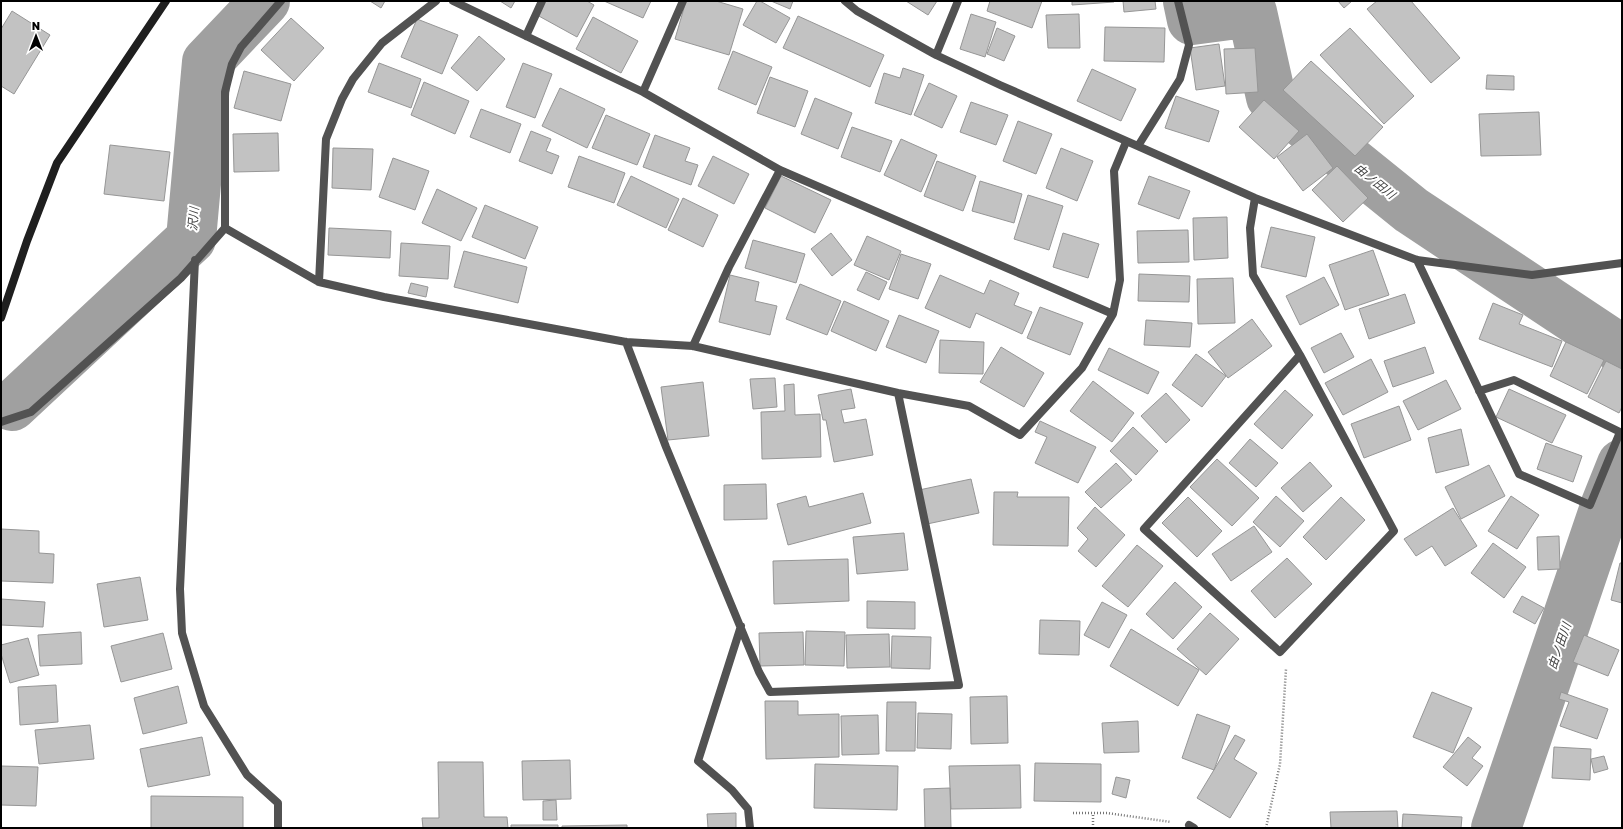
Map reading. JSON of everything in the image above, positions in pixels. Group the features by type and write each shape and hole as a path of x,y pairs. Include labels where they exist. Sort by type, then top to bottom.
{"street":[{"path":"1,318 27,242 57,163 166,1"},
{"path":"1,422 31,412 181,278 195,260 225,228 225,92 232,64 241,47 281,1"},
{"path":"319,282 326,139 339,105 353,79 382,43 436,1"},
{"path":"453,1 643,92 780,170 1113,314"},
{"path":"526,36 542,1"},
{"path":"643,92 684,1"},
{"path":"845,1 857,11 936,55 1126,142 1255,198 1417,260 1532,275 1622,263"},
{"path":"936,55 958,1"},
{"path":"1138,146 1180,79 1189,45 1178,1"},
{"path":"225,228 319,282 384,297 626,342 694,346 898,393 969,406 1020,435 1082,368 1113,314 1120,280 1114,171 1126,142"},
{"path":"694,346 729,268 780,170"},
{"path":"1255,198 1250,228 1253,275 1300,355 1394,531 1280,652 1144,529 1300,355"},
{"path":"195,260 180,589 182,633 204,706 247,775 278,803 278,828"},
{"path":"1417,260 1472,374 1478,388 1482,396 1485,403 1519,474 1590,505 1620,432 1514,380 1493,386 1486,389 1479,391"},
{"path":"626,342 666,447 742,626 759,672 770,692 959,685 898,393"},
{"path":"742,626 698,761 732,790 748,809 750,828"}],"path":[{"path":"1266,828 1280,764 1287,670 1280,652"},
{"path":"1074,813 1107,813 1192,826"},
{"path":"1093,813 1093,828"}],"building":[{"path":"370,1 385,1 381,8"},
{"path":"500,1 515,1 511,8"},
{"path":"545,1 587,1 594,5 577,37 537,15"},
{"path":"604,1 651,1 643,18"},
{"path":"686,1 716,1 743,9 729,55 675,39"},
{"path":"757,1 760,1 790,18 776,43 743,25"},
{"path":"771,1 793,1 790,9"},
{"path":"906,1 937,1 928,15"},
{"path":"990,1 1042,1 1032,28 987,11"},
{"path":"1072,1 1114,1 1114,2 1072,5"},
{"path":"1123,1 1155,1 1156,9 1124,12"},
{"path":"1338,1 1352,1 1344,8"},
{"path":"1377,1 1411,1 1460,58 1431,83 1367,9"},
{"path":"12,11 50,35 14,94 1,86 1,29"},
{"path":"971,14 996,22 985,57 960,49"},
{"path":"1079,14 1080,48 1048,48 1046,15"},
{"path":"798,16 884,55 870,87 783,48"},
{"path":"593,17 638,41 621,73 576,49"},
{"path":"291,18 324,48 294,81 261,50"},
{"path":"417,19 458,35 442,74 401,57"},
{"path":"1105,27 1165,28 1164,62 1104,61"},
{"path":"997,28 1015,36 1004,61 987,54"},
{"path":"1350,28 1414,96 1384,124 1320,55"},
{"path":"479,36 505,59 477,91 451,68"},
{"path":"1219,44 1225,86 1196,90 1190,48"},
{"path":"1255,48 1258,92 1226,94 1224,49"},
{"path":"733,51 772,67 756,105 718,89"},
{"path":"1311,61 1383,127 1355,156 1283,90"},
{"path":"379,63 421,79 411,108 368,92"},
{"path":"523,63 552,74 535,118 506,107"},
{"path":"903,68 924,75 911,115 875,103 884,73 900,78"},
{"path":"1092,69 1136,89 1121,121 1077,101"},
{"path":"244,71 291,84 281,121 234,108"},
{"path":"1487,75 1514,76 1514,90 1486,89"},
{"path":"770,77 808,91 795,127 757,113"},
{"path":"424,82 469,101 455,134 411,115"},
{"path":"929,83 957,96 942,128 914,115"},
{"path":"560,88 605,109 587,148 542,126"},
{"path":"1176,96 1219,111 1209,142 1165,128"},
{"path":"815,98 852,113 838,149 801,134"},
{"path":"1264,100 1299,131 1274,159 1239,127"},
{"path":"971,102 1008,115 996,145 960,132"},
{"path":"481,109 521,124 510,153 470,137"},
{"path":"1539,112 1541,155 1481,156 1479,114"},
{"path":"606,115 650,134 637,165 592,148"},
{"path":"1018,121 1052,134 1036,174 1003,161"},
{"path":"852,127 892,141 880,172 841,157"},
{"path":"531,131 551,139 546,151 559,156 552,174 519,161"},
{"path":"278,133 279,171 234,172 233,134"},
{"path":"1307,134 1333,168 1303,191 1277,157"},
{"path":"655,135 690,148 685,161 698,165 691,185 643,167"},
{"path":"901,139 937,155 921,192 884,175"},
{"path":"110,145 170,152 164,201 104,194"},
{"path":"333,148 373,149 371,190 332,188"},
{"path":"1061,148 1093,161 1077,201 1046,188"},
{"path":"579,156 625,173 614,203 568,187"},
{"path":"713,156 749,174 734,204 698,186"},
{"path":"393,158 429,171 415,210 379,197"},
{"path":"937,161 976,176 963,211 924,196"},
{"path":"1337,166 1368,198 1343,222 1312,190"},
{"path":"631,176 679,199 666,228 617,205"},
{"path":"781,176 831,200 815,233 765,208"},
{"path":"1149,176 1190,191 1179,219 1138,204"},
{"path":"980,181 1022,194 1014,223 972,211"},
{"path":"437,189 477,208 461,241 422,223"},
{"path":"1028,195 1063,206 1049,250 1014,239"},
{"path":"683,198 718,215 703,247 668,230"},
{"path":"485,205 538,227 525,259 472,237"},
{"path":"1227,217 1228,258 1194,260 1193,218"},
{"path":"1271,227 1315,237 1306,277 1261,267"},
{"path":"329,228 391,231 390,258 328,255"},
{"path":"1188,230 1189,262 1138,263 1137,231"},
{"path":"831,233 852,260 832,276 811,249"},
{"path":"1063,233 1099,244 1088,278 1053,267"},
{"path":"867,236 901,251 889,280 854,265"},
{"path":"753,240 805,254 796,283 745,268"},
{"path":"401,243 450,246 448,279 399,276"},
{"path":"1373,250 1389,295 1345,310 1329,265"},
{"path":"464,251 527,267 518,303 454,287"},
{"path":"901,254 931,264 918,299 889,289"},
{"path":"866,272 887,282 879,300 857,290"},
{"path":"1139,274 1190,276 1189,302 1138,301"},
{"path":"730,275 759,282 755,301 777,306 770,335 719,322"},
{"path":"940,275 984,294 990,280 1019,293 1014,305 1032,312 1022,334 976,313 970,328 925,308"},
{"path":"1324,277 1339,305 1300,325 1286,296"},
{"path":"1233,278 1235,323 1198,324 1197,279"},
{"path":"411,283 428,287 426,297 408,293"},
{"path":"800,284 841,301 827,335 786,319"},
{"path":"1405,294 1415,323 1369,339 1359,309"},
{"path":"844,301 889,321 876,351 831,331"},
{"path":"1493,303 1523,315 1519,324 1562,341 1552,367 1479,339"},
{"path":"1040,307 1083,323 1070,355 1027,338"},
{"path":"899,315 939,331 926,363 886,347"},
{"path":"1252,319 1272,346 1228,378 1208,352"},
{"path":"1146,320 1192,323 1190,347 1144,345"},
{"path":"1341,333 1354,357 1324,373 1311,348"},
{"path":"940,340 984,342 983,374 939,373"},
{"path":"1566,342 1604,360 1587,394 1550,376"},
{"path":"1001,347 1044,373 1024,407 980,382"},
{"path":"1425,347 1434,373 1393,387 1384,361"},
{"path":"1109,348 1159,372 1148,394 1098,370"},
{"path":"1196,354 1226,376 1202,407 1172,385"},
{"path":"1371,359 1388,392 1343,415 1325,383"},
{"path":"1606,361 1622,369 1622,407 1619,413 1588,397"},
{"path":"775,378 777,407 753,409 750,379"},
{"path":"1446,380 1461,409 1418,430 1403,401"},
{"path":"1093,381 1134,413 1112,442 1070,411"},
{"path":"703,382 709,436 668,440 661,387"},
{"path":"794,384 795,415 820,414 821,457 762,459 761,412 785,411 784,385"},
{"path":"851,389 855,408 841,410 844,423 866,419 873,455 834,462 826,420 823,420 818,395"},
{"path":"1509,389 1566,415 1552,443 1496,417"},
{"path":"1285,390 1313,415 1282,449 1254,424"},
{"path":"1166,393 1190,420 1166,443 1141,416"},
{"path":"1399,406 1411,440 1364,458 1351,424"},
{"path":"1040,421 1096,447 1078,483 1035,463 1047,437 1035,432"},
{"path":"1133,427 1158,451 1136,475 1110,451"},
{"path":"1461,429 1469,465 1436,473 1428,438"},
{"path":"1250,439 1278,463 1256,487 1229,463"},
{"path":"1546,443 1582,456 1573,482 1537,469"},
{"path":"1217,459 1259,498 1232,526 1190,487"},
{"path":"1310,462 1332,486 1303,512 1281,488"},
{"path":"1116,463 1132,480 1101,508 1085,492"},
{"path":"1489,465 1505,496 1461,519 1445,487"},
{"path":"971,479 979,513 927,524 919,490"},
{"path":"766,484 767,519 724,520 724,485"},
{"path":"994,492 1018,492 1017,497 1069,497 1068,546 993,545"},
{"path":"863,493 871,523 788,545 777,504 806,496 809,507"},
{"path":"1276,496 1304,521 1280,547 1253,522"},
{"path":"1511,496 1539,515 1517,549 1488,531"},
{"path":"1188,497 1222,531 1197,557 1162,523"},
{"path":"1341,497 1365,520 1326,560 1303,537"},
{"path":"1095,507 1125,535 1096,567 1078,551 1088,539 1077,528"},
{"path":"1453,508 1477,546 1445,566 1432,546 1416,556 1404,539"},
{"path":"1254,526 1272,552 1231,581 1212,554"},
{"path":"1,529 39,531 39,553 54,554 53,583 1,581"},
{"path":"904,533 908,570 857,574 853,537"},
{"path":"1559,536 1560,569 1538,570 1537,537"},
{"path":"1493,543 1526,567 1504,598 1471,573"},
{"path":"1137,545 1163,566 1128,607 1102,586"},
{"path":"1287,558 1312,584 1275,618 1251,591"},
{"path":"848,559 849,601 774,604 773,561"},
{"path":"1620,563 1622,563 1622,603 1611,600"},
{"path":"140,577 148,620 104,627 97,584"},
{"path":"1175,582 1202,607 1173,639 1146,614"},
{"path":"1522,596 1544,608 1535,624 1513,612"},
{"path":"1,599 45,602 43,627 1,625"},
{"path":"867,601 915,602 915,629 867,628"},
{"path":"1102,602 1127,615 1109,648 1084,635"},
{"path":"1210,613 1239,639 1206,675 1177,649"},
{"path":"1040,620 1080,621 1079,655 1039,654"},
{"path":"1131,629 1199,670 1178,706 1110,666"},
{"path":"806,631 845,632 844,666 805,665"},
{"path":"81,632 82,664 40,666 38,635"},
{"path":"803,632 804,665 760,666 759,633"},
{"path":"163,633 172,669 121,682 111,646"},
{"path":"889,634 890,667 847,668 846,635"},
{"path":"1584,635 1619,650 1608,676 1573,662"},
{"path":"892,636 931,637 930,669 891,668"},
{"path":"28,638 39,675 10,683 1,654 1,645"},
{"path":"56,685 58,722 20,725 18,687"},
{"path":"178,686 187,723 143,734 134,698"},
{"path":"1432,692 1472,708 1453,753 1413,737"},
{"path":"1561,692 1608,709 1597,739 1560,726 1569,702 1559,699"},
{"path":"1007,696 1008,743 971,744 970,697"},
{"path":"765,701 798,701 798,715 839,714 839,757 766,759"},
{"path":"887,702 916,702 915,751 886,751"},
{"path":"918,713 952,714 951,749 917,748"},
{"path":"1197,714 1230,726 1214,770 1182,758"},
{"path":"878,715 879,754 842,755 841,716"},
{"path":"1138,721 1139,752 1104,753 1102,723"},
{"path":"90,725 94,759 39,764 35,730"},
{"path":"1235,735 1245,740 1234,759 1257,773 1230,818 1197,798"},
{"path":"202,737 210,775 148,787 140,749"},
{"path":"1468,737 1481,747 1472,758 1483,766 1467,786 1443,767"},
{"path":"1554,747 1591,749 1590,780 1552,778"},
{"path":"1604,756 1608,769 1594,773 1591,759"},
{"path":"570,760 571,799 523,800 522,761"},
{"path":"438,762 483,762 484,817 507,817 508,828 423,828 422,818 439,818"},
{"path":"1035,763 1101,764 1101,802 1034,801"},
{"path":"815,764 898,766 897,810 814,808"},
{"path":"1020,765 1021,808 951,809 949,766"},
{"path":"1,766 38,767 36,806 1,805"},
{"path":"1116,777 1130,780 1126,798 1112,794"},
{"path":"950,788 951,828 925,828 924,789"},
{"path":"151,796 243,797 243,828 151,828"},
{"path":"556,800 557,820 543,820 543,801"},
{"path":"1397,811 1398,828 1331,828 1330,812"},
{"path":"736,813 736,828 708,828 707,814"},
{"path":"1403,814 1462,817 1461,828 1402,828"},
{"path":"511,825 558,825 558,828 511,828"},
{"path":"627,825 627,828 562,828 562,826"}],"waterway":[{"name":"沢川","path":"12,406 191,239 207,62 265,1"},
{"name":"由ノ田川","path":"1188,1 1192,20 1252,12 1271,97 1411,210 1622,350"},
{"name":"由ノ田川","path":"1496,828 1606,504 1622,464"}]}
